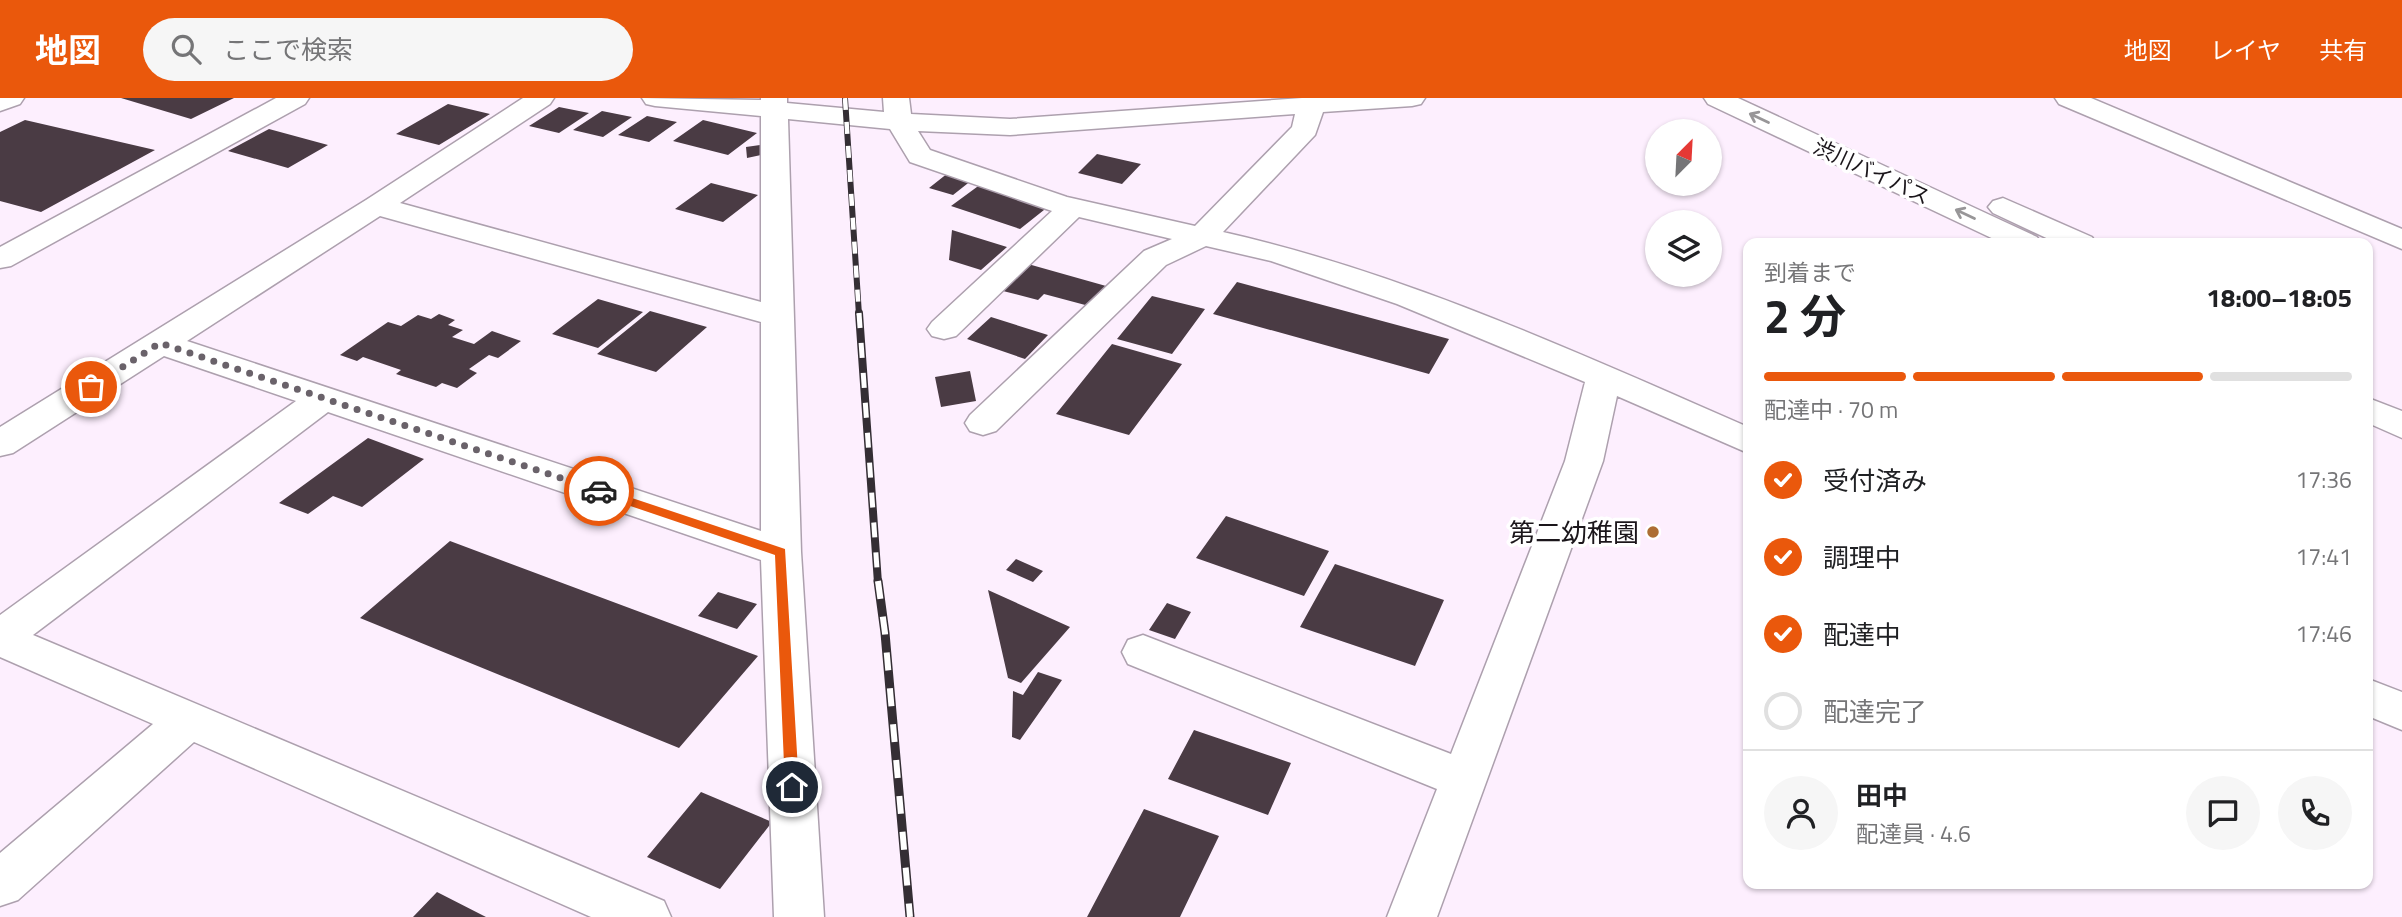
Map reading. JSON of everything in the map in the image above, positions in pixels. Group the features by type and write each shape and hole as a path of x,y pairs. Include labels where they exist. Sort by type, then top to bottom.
{"main road":[{"path":"0,103 11,98"},
{"path":"0,259 296,98"},
{"path":"0,444 541,98"},
{"path":"655,98 898,110 1010,127 1314,102 1412,98"},
{"name":"渋川バイパス","path":"1717,98 2015,238"},
{"name":"渋川バイパス","path":"1773,98 2070,238"},
{"path":"2068,98 2402,240"},
{"path":"983,423 1156,258 1201,237 1305,129 1314,102"},
{"path":"774,104 781,552 799,917"},
{"path":"898,110 920,156 1073,208 1280,254 1408,297 1604,377 1743,439"},
{"path":"376,206 777,316"},
{"path":"944,329 1073,208"},
{"path":"160,343 781,552"},
{"path":"1412,917 1584,461 1604,377"},
{"path":"2373,384 2402,398"},
{"path":"323,398 0,638 646,917"},
{"path":"2373,412 2402,426"},
{"path":"1143,652 1464,779"},
{"path":"2373,699 2402,712"},
{"path":"0,884 189,720"}],"building":[{"path":"121,98 234,98 191,119"},
{"path":"448,104 490,114 439,145 396,134"},
{"path":"559,107 589,113 559,133 529,126"},
{"path":"602,111 632,117 603,137 573,130"},
{"path":"647,116 677,122 649,142 618,135"},
{"path":"25,120 155,150 41,212 0,201 0,132"},
{"path":"703,120 757,133 728,155 673,141"},
{"path":"269,129 328,145 288,168 228,151"},
{"path":"760,145 761,155 747,158 746,147"},
{"path":"1097,154 1141,164 1122,184 1078,173"},
{"path":"948,173 972,180 953,195 929,188"},
{"path":"711,183 758,195 723,222 675,209"},
{"path":"981,184 1049,206 1020,229 951,206"},
{"path":"952,230 1007,247 981,270 949,260"},
{"path":"1028,264 1106,286 1089,306 1044,294 1038,300 1003,291"},
{"path":"1237,282 1449,339 1429,374 1213,314"},
{"path":"1152,296 1205,309 1172,354 1117,339"},
{"path":"598,299 643,312 598,348 552,334"},
{"path":"650,311 707,327 656,372 597,354"},
{"path":"439,314 455,320 448,325 463,330 452,337 474,344 492,331 521,341 498,358 489,355 469,369 477,373 457,388 442,383 436,387 396,374 401,370 363,357 357,361 340,355 388,322 401,326 418,315 431,319"},
{"path":"991,317 1048,335 1025,359 967,339"},
{"path":"1112,344 1182,364 1129,435 1056,414"},
{"path":"970,371 976,401 941,407 935,377"},
{"path":"368,438 424,459 362,507 333,496 308,514 279,503"},
{"path":"1226,516 1329,551 1304,596 1196,558"},
{"path":"450,541 758,656 679,748 360,618"},
{"path":"1016,559 1043,571 1033,582 1006,570"},
{"path":"1335,564 1444,600 1415,666 1300,627"},
{"path":"988,590 1070,627 1021,683 1008,678"},
{"path":"718,592 757,604 737,629 698,616"},
{"path":"1167,603 1191,612 1175,639 1149,630"},
{"path":"1038,672 1062,680 1020,740 1012,737 1013,691 1023,695"},
{"path":"1194,730 1291,763 1268,815 1168,779"},
{"path":"701,792 772,822 720,889 647,857"},
{"path":"1144,809 1219,836 1180,917 1087,917"},
{"path":"437,892 486,917 413,917"}],"railway":[{"path":"845,98 859,315"},
{"path":"859,313 878,583"},
{"path":"878,581 910,917"}],"way so far":[{"path":"91,387 160,343 599,491"}],"place":[{"name":"第二幼稚園","path":"1653,532"}],"route":[{"path":"599,491 781,552 792,787"}]}
